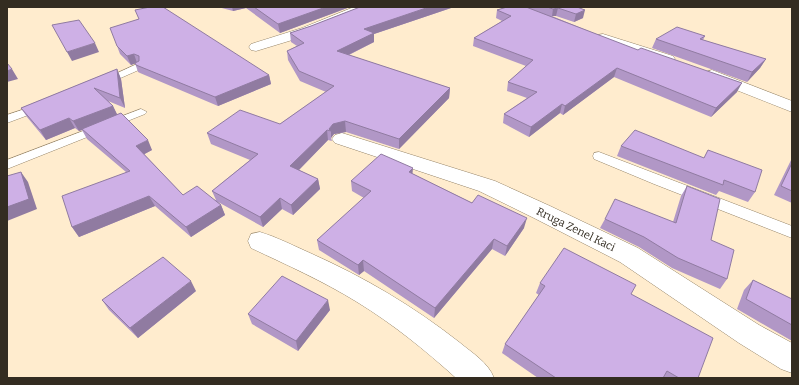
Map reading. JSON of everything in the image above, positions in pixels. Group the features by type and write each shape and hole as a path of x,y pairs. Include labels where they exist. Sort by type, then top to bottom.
{"street":[{"path":"256,47 308,31 366,7"},
{"path":"589,33 684,65"},
{"path":"699,70 792,106"},
{"name":"Rruga Zenel Kaci","path":"342,139 487,186 542,212 629,255 742,330 792,359"},
{"path":"260,241 336,278 380,302 450,353 479,378"}],"lane":[{"path":"94,85 137,68"},
{"path":"7,118 52,102"},
{"path":"7,165 141,112"},
{"path":"599,156 659,181 792,232"}],"building":[{"path":"150,7 163,7 269,75 215,97 136,65 135,63 139,61 139,56 134,54 127,56 117,46 110,28 139,19 135,10"},
{"path":"254,7 326,7 278,24"},
{"path":"360,7 429,7 364,29 374,33 337,51 450,88 399,139 345,121 333,124 329,129 331,131 327,130 290,166 318,179 291,205 280,198 260,217 212,191 258,154 207,133 240,110 280,124 334,86 299,71 287,51 304,43 290,33"},
{"path":"507,7 526,7 638,50 641,48 742,83 716,108 617,68 565,106 562,104 531,127 504,114 537,92 508,82 533,60 474,38 511,16 497,10"},
{"path":"547,7 577,7 585,10 576,14 558,8 553,9"},
{"path":"79,20 95,43 67,52 52,25"},
{"path":"677,27 705,36 700,39 766,59 752,72 656,39"},
{"path":"7,63 12,69 7,71"},
{"path":"117,69 120,98 94,88 113,106 73,121 69,118 40,130 21,108"},
{"path":"121,113 148,140 136,146 183,195 197,186 221,205 186,227 149,196 72,227 62,196 130,171 82,129"},
{"path":"635,130 704,158 708,150 762,170 755,192 724,180 723,185 621,146"},
{"path":"381,154 413,168 409,172 472,203 478,195 527,218 507,246 494,239 435,308 363,260 358,265 317,240 371,191 351,181"},
{"path":"792,163 792,191 781,186"},
{"path":"21,172 29,199 7,207 7,176"},
{"path":"687,186 720,199 711,240 734,250 727,279 678,258 644,237 605,219 615,199 676,223"},
{"path":"564,248 636,285 631,294 713,338 698,378 679,378 667,371 663,378 556,378 505,344 545,286 540,283"},
{"path":"163,257 191,281 130,328 102,300"},
{"path":"282,276 328,300 296,341 248,314"},
{"path":"753,280 792,299 792,325 746,299"}]}
